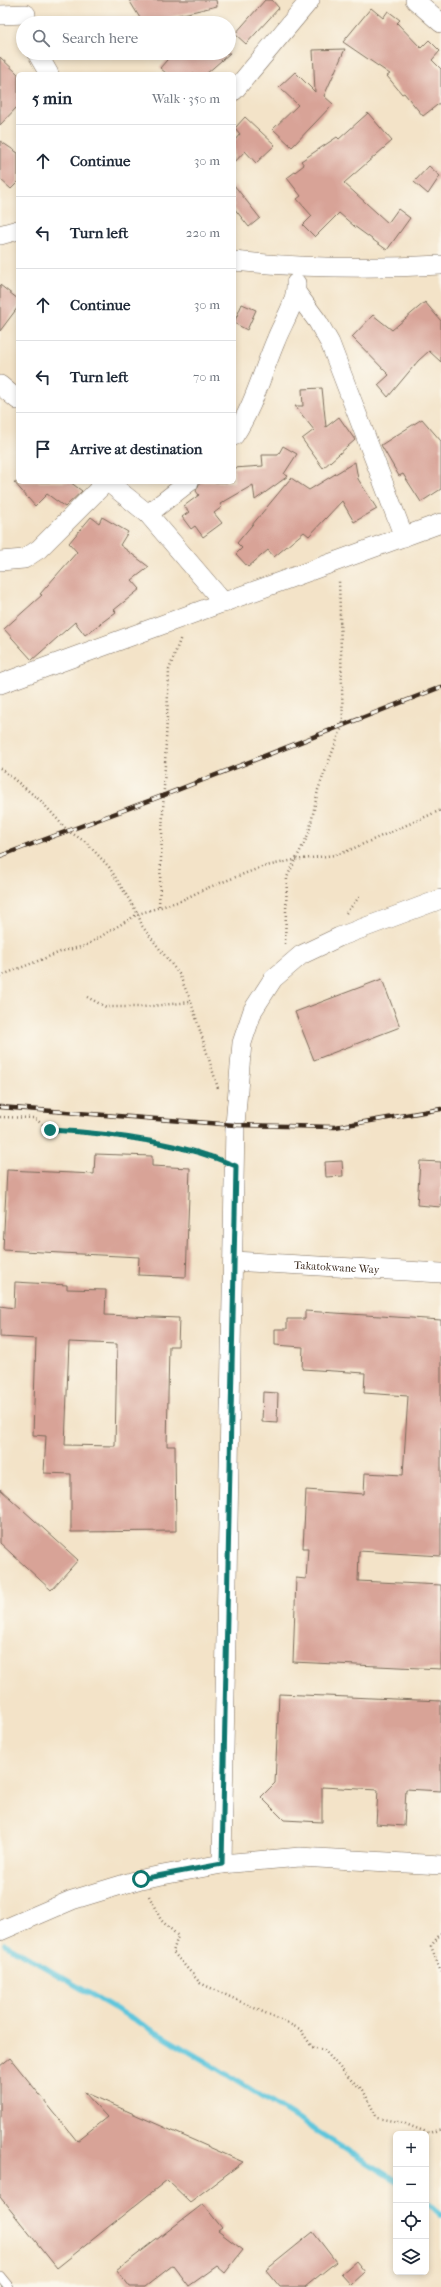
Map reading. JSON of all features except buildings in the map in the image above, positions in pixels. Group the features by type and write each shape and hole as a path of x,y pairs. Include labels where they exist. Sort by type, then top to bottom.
{"street":[{"path":"236,89 310,0"},
{"path":"415,0 441,23"},
{"path":"0,15 27,12"},
{"path":"41,60 48,72"},
{"path":"236,261 379,268 441,265"},
{"path":"236,433 254,402 275,341 296,292 296,264"},
{"path":"296,292 318,322 330,343 404,537"},
{"path":"0,385 16,398"},
{"path":"0,561 24,559 39,549 105,484"},
{"path":"110,484 148,514 224,603"},
{"path":"148,514 186,484"},
{"path":"0,684 441,523"},
{"path":"222,1864 235,1120 242,1043 253,1010 273,979 301,955 339,937 441,899"},
{"name":"Takatokwane Way","path":"233,1261 441,1272"},
{"path":"2,1930 72,1900 141,1879 222,1864 300,1857 441,1865"}],"lane":[{"path":"0,2276 9,2287"}],"path":[{"path":"288,966 284,934 287,877 294,860 309,833 318,790 343,724 339,576"},
{"path":"159,906 168,670 182,633"},
{"path":"0,768 41,801 68,831 86,842 105,862 138,914 142,926 179,974 191,1002 220,1094"},
{"path":"0,976 63,951 85,946 138,914 159,906 180,901 207,888 262,867 345,852 441,810"},
{"path":"88,997 106,1007 142,1007 191,1002"},
{"path":"0,1117 34,1118 50,1130 104,1135 199,1152 219,1158 220,1152"},
{"path":"141,1879 161,1920 178,1936 173,1952 200,1983 300,2029 312,2047 324,2050 352,2081 363,2090 377,2118 402,2123 429,2133 441,2129"},
{"path":"441,1934 431,1946 441,1972"}],"waterway":[{"path":"5,1944 210,2064 393,2179"},
{"path":"428,2203 441,2215"}],"railway":[{"path":"0,856 162,796 441,687"},
{"path":"0,1107 235,1125 335,1127 441,1109"}],"route":[{"path":"50,1130 104,1135 179,1148 215,1156 236,1166 222,1864 141,1879"}]}
